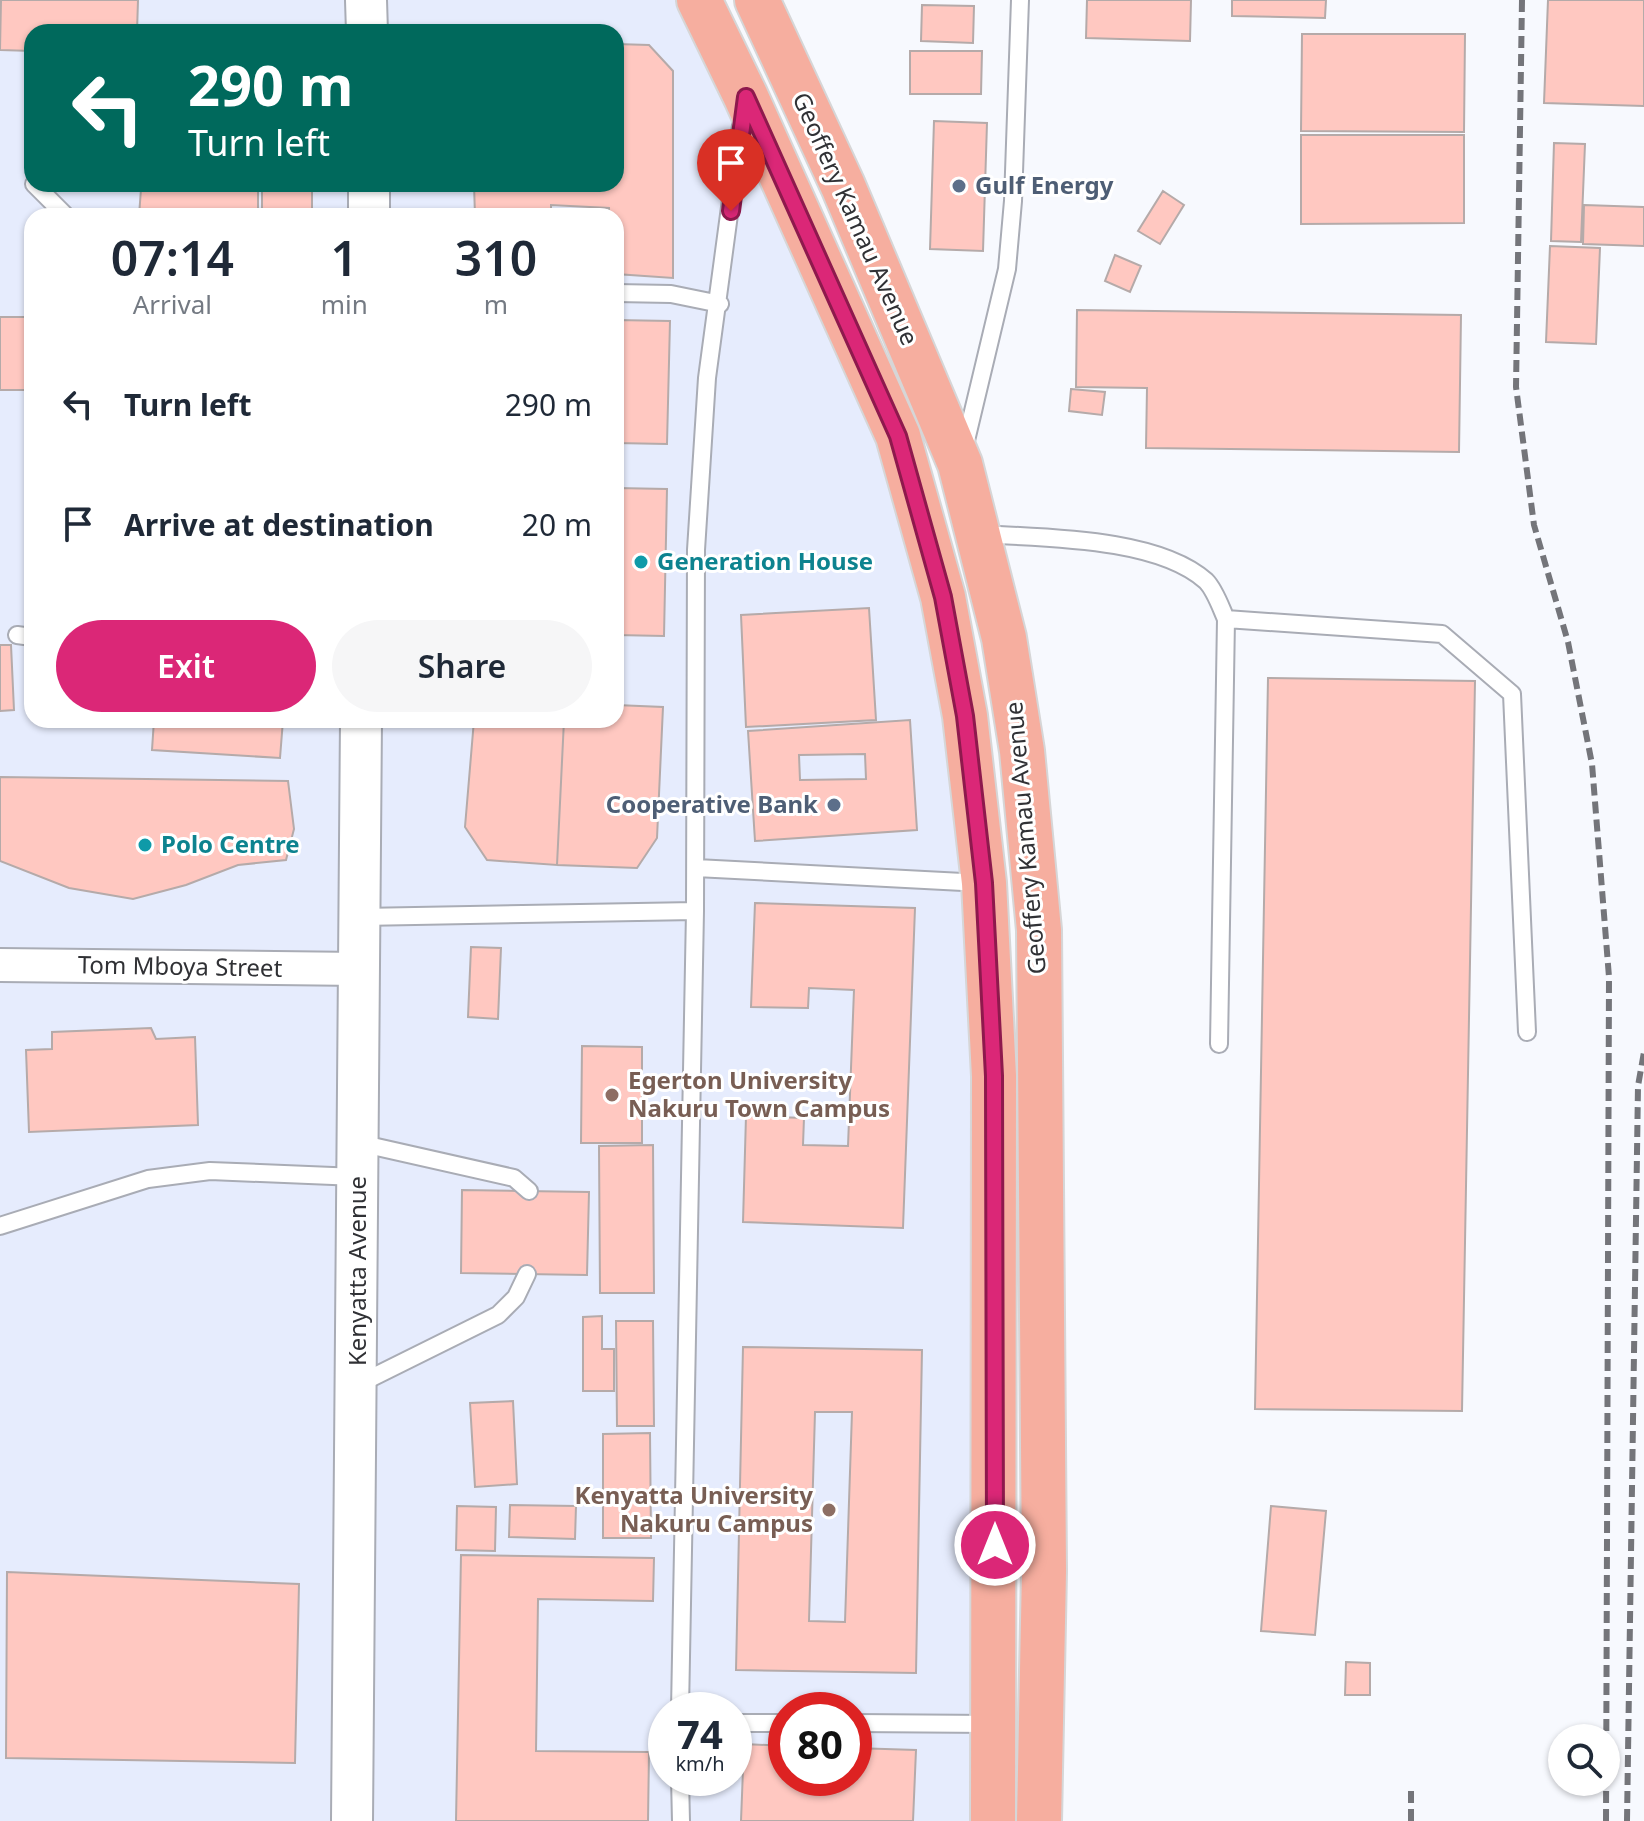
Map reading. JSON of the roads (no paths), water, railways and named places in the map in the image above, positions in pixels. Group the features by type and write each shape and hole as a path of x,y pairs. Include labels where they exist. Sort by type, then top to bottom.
{"highway":[{"name":"Geoffery Kamau Avenue","path":"699,0 746,97 898,436 943,597 965,716 984,883 994,1076 993,1821"},
{"name":"Geoffery Kamau Avenue","path":"757,0 843,186 960,464 1004,638 1022,751 1039,930 1044,1523 1039,1821"}],"street":[{"name":"Kenyatta Avenue","path":"352,1821 358,1385 361,728"},
{"name":"Tom Mboya Street","path":"0,965 360,969"}],"lane":[{"path":"960,464 987,363 1007,269 1013,201 1020,0"},
{"path":"680,1692 696,868 696,550 707,378 720,304 746,97"},
{"path":"42,192 58,208"},
{"path":"624,293 671,294 720,304"},
{"path":"978,534 1088,540 1174,560 1208,583 1226,619 1219,1044"},
{"path":"1226,619 1442,634 1512,694 1527,1032"},
{"path":"696,868 984,883"},
{"path":"358,917 695,911"},
{"path":"0,1226 148,1179 210,1171 359,1160 514,1178 529,1191"},
{"path":"358,1385 498,1315 516,1297 527,1274"},
{"path":"872,1723 994,1724"},
{"path":"680,1796 681,1821"}],"railway":[{"path":"1522,0 1516,387 1534,525 1568,642 1592,764 1609,977 1606,1821"},
{"path":"1627,1821 1638,1086 1644,1052"},
{"path":"1411,1787 1411,1821"}],"place":[{"name":"Gulf Energy","path":"959,186"},
{"name":"Generation House","path":"641,562"},
{"name":"Cooperative Bank","path":"834,805"},
{"name":"Polo Centre","path":"145,845"},
{"name":"Egerton University Nakuru Town Campus","path":"612,1095"},
{"name":"Kenyatta University Nakuru Campus","path":"829,1510"}]}
